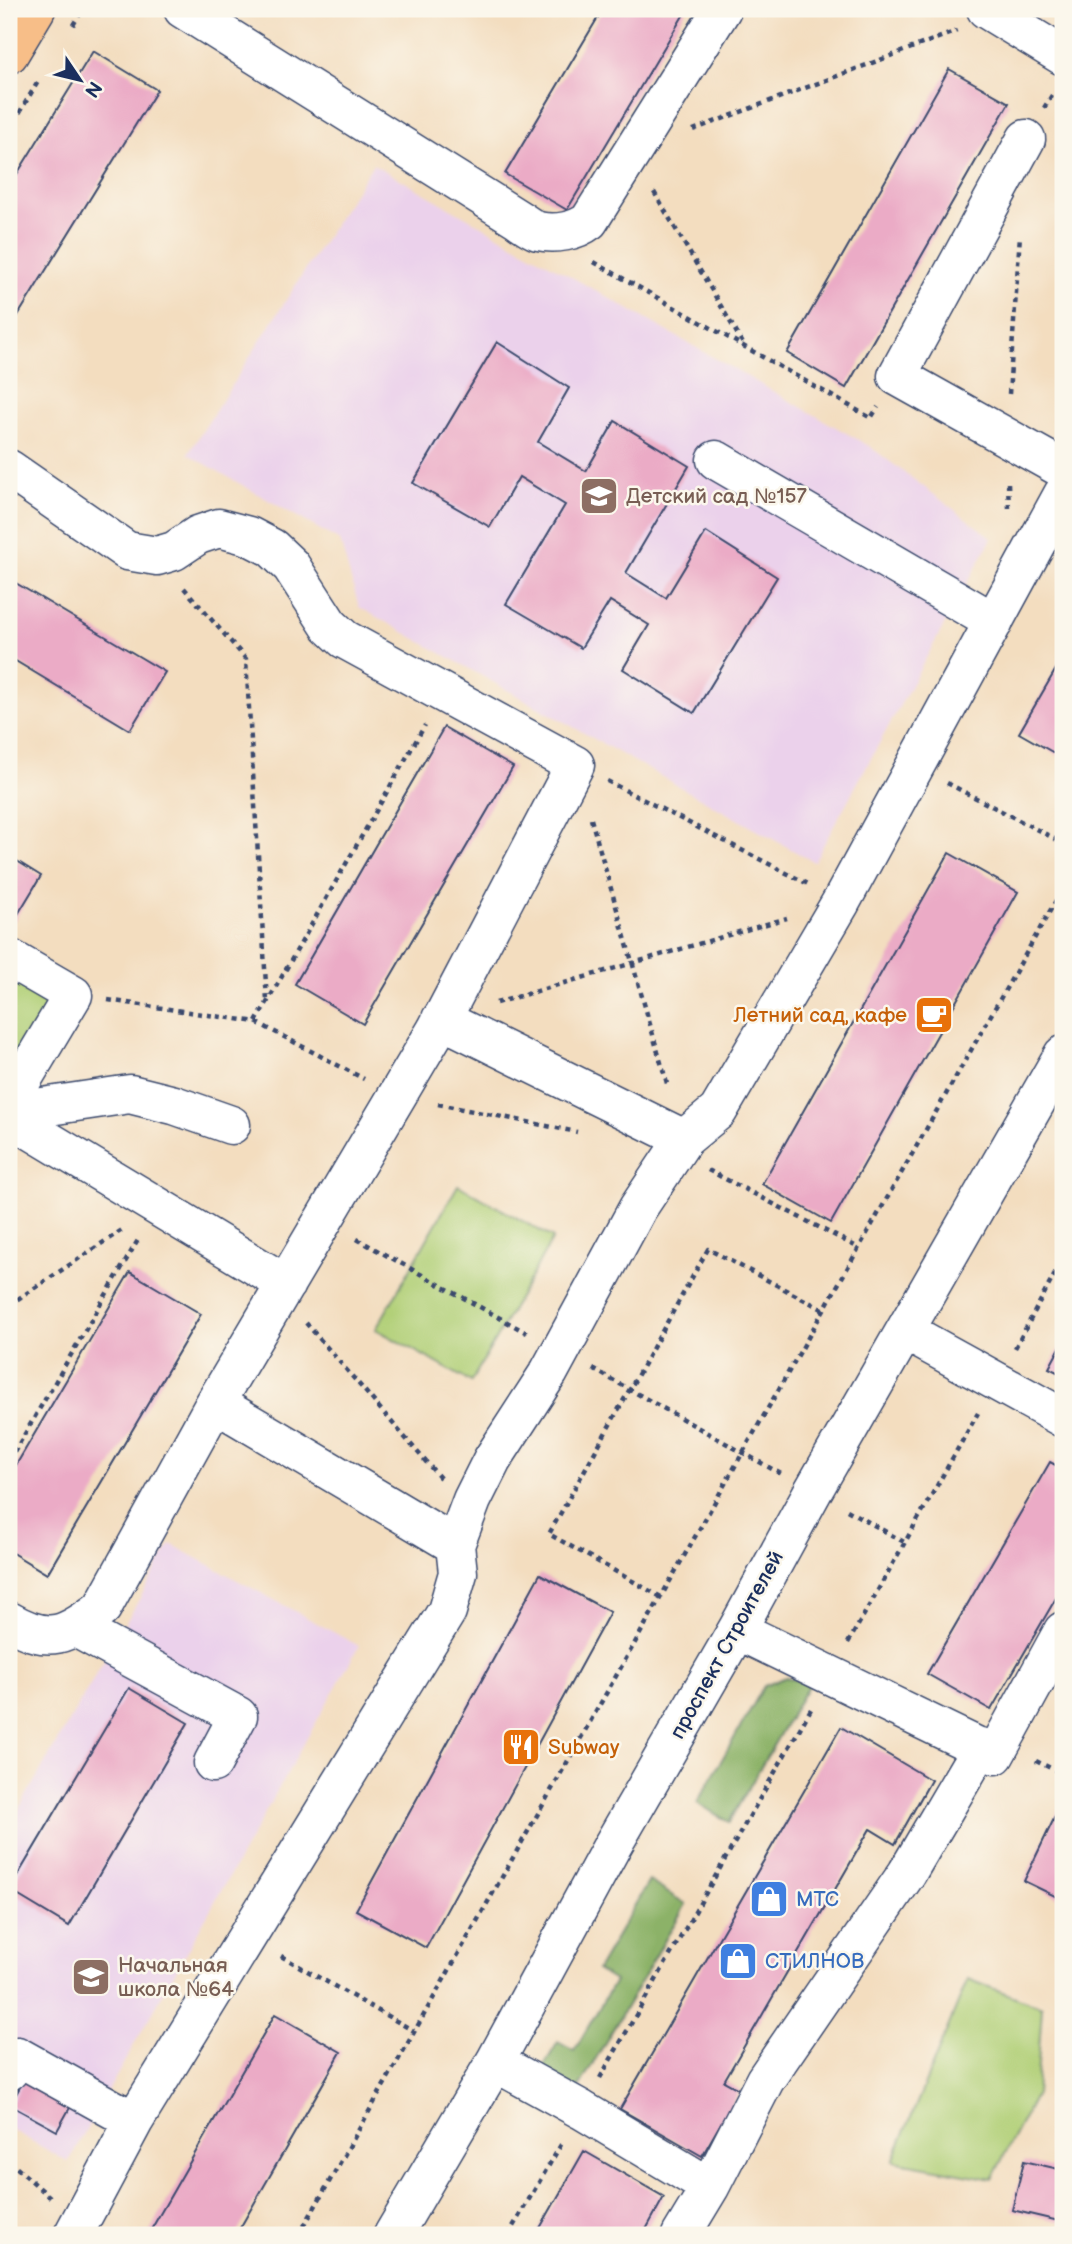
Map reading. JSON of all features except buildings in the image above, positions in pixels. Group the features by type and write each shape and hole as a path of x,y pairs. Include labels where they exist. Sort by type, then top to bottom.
{"main road":[{"path":"9,54 36,9"}],"street":[{"path":"183,9 538,231 569,231 580,228 589,221 722,9"},
{"path":"991,12 1063,56"},
{"path":"1026,139 897,376 1063,469"},
{"path":"716,460 994,622"},
{"path":"9,469 127,551 157,556 174,551 198,535 219,528 249,536 272,548 291,566 328,625 344,639 575,765 441,1019 215,1403 102,1608 76,1628 54,1636 27,1632 13,1634"},
{"path":"77,2229 134,2121 447,1611 458,1573 455,1545 492,1460 560,1351 638,1208 693,1153 718,1111 841,902 1063,494"},
{"path":"9,958 73,995 9,1102"},
{"path":"441,1019 693,1153"},
{"name":"проспект Строителей","path":"393,2235 495,2062 611,1848 1063,1055"},
{"path":"9,1114 130,1094 174,1105 231,1125"},
{"path":"9,1114 158,1206 283,1288"},
{"path":"905,1331 1063,1418"},
{"path":"215,1403 455,1545"},
{"path":"76,1628 238,1716 213,1763"},
{"path":"737,1630 995,1755 1063,1631"},
{"path":"681,2235 710,2187 765,2080 907,1873 981,1747"},
{"path":"9,2071 17,2056 134,2121"},
{"path":"495,2062 582,2110 710,2187"}],"path":[{"path":"745,347 632,154 991,12"},
{"path":"538,231 871,418 897,376"},
{"path":"1009,521 1006,437 1020,234"},
{"path":"157,556 246,659 267,1001"},
{"path":"256,1022 443,693"},
{"path":"575,765 841,902"},
{"path":"575,765 633,963 693,1153 859,1248"},
{"path":"915,766 1063,843"},
{"path":"299,2235 1063,888"},
{"path":"441,1019 841,902"},
{"path":"73,995 256,1022 397,1096 582,1133"},
{"path":"9,1305 158,1206"},
{"path":"9,1461 158,1206"},
{"path":"323,1220 560,1351"},
{"path":"661,1597 549,1534 708,1249 824,1311"},
{"path":"508,2235 831,1674 1063,1259"},
{"path":"283,1288 468,1510"},
{"path":"623,1386 742,1453"},
{"path":"317,1977 414,2032"},
{"path":"9,2161 77,2229"}],"shaded area":[{"name":"Детский сад №157","path":"373,164 869,446 992,538 814,862 359,607 340,541 188,454"},
{"name":"Начальная школа №64","path":"171,1544 359,1646 68,2162 9,2128 9,1826"}],"green space":[{"path":"9,975 55,1002 9,1079"},
{"path":"458,1185 553,1238 471,1382 376,1329"},
{"path":"786,1677 809,1684 729,1822 697,1803 764,1686"},
{"path":"649,1881 686,1904 567,2108 536,2079 558,2042 574,2051 615,1981 597,1970"},
{"path":"968,1979 1042,2007 1036,2094 992,2179 893,2161"}],"place":[{"name":"Детский сад №157","path":"599,496"},
{"name":"Летний сад, кафе","path":"934,1015"},
{"name":"Subway","path":"521,1747"},
{"name":"МТС","path":"769,1899"},
{"name":"СТИЛНОВ","path":"738,1961"},
{"name":"Начальная школа №64","path":"91,1977"}]}
